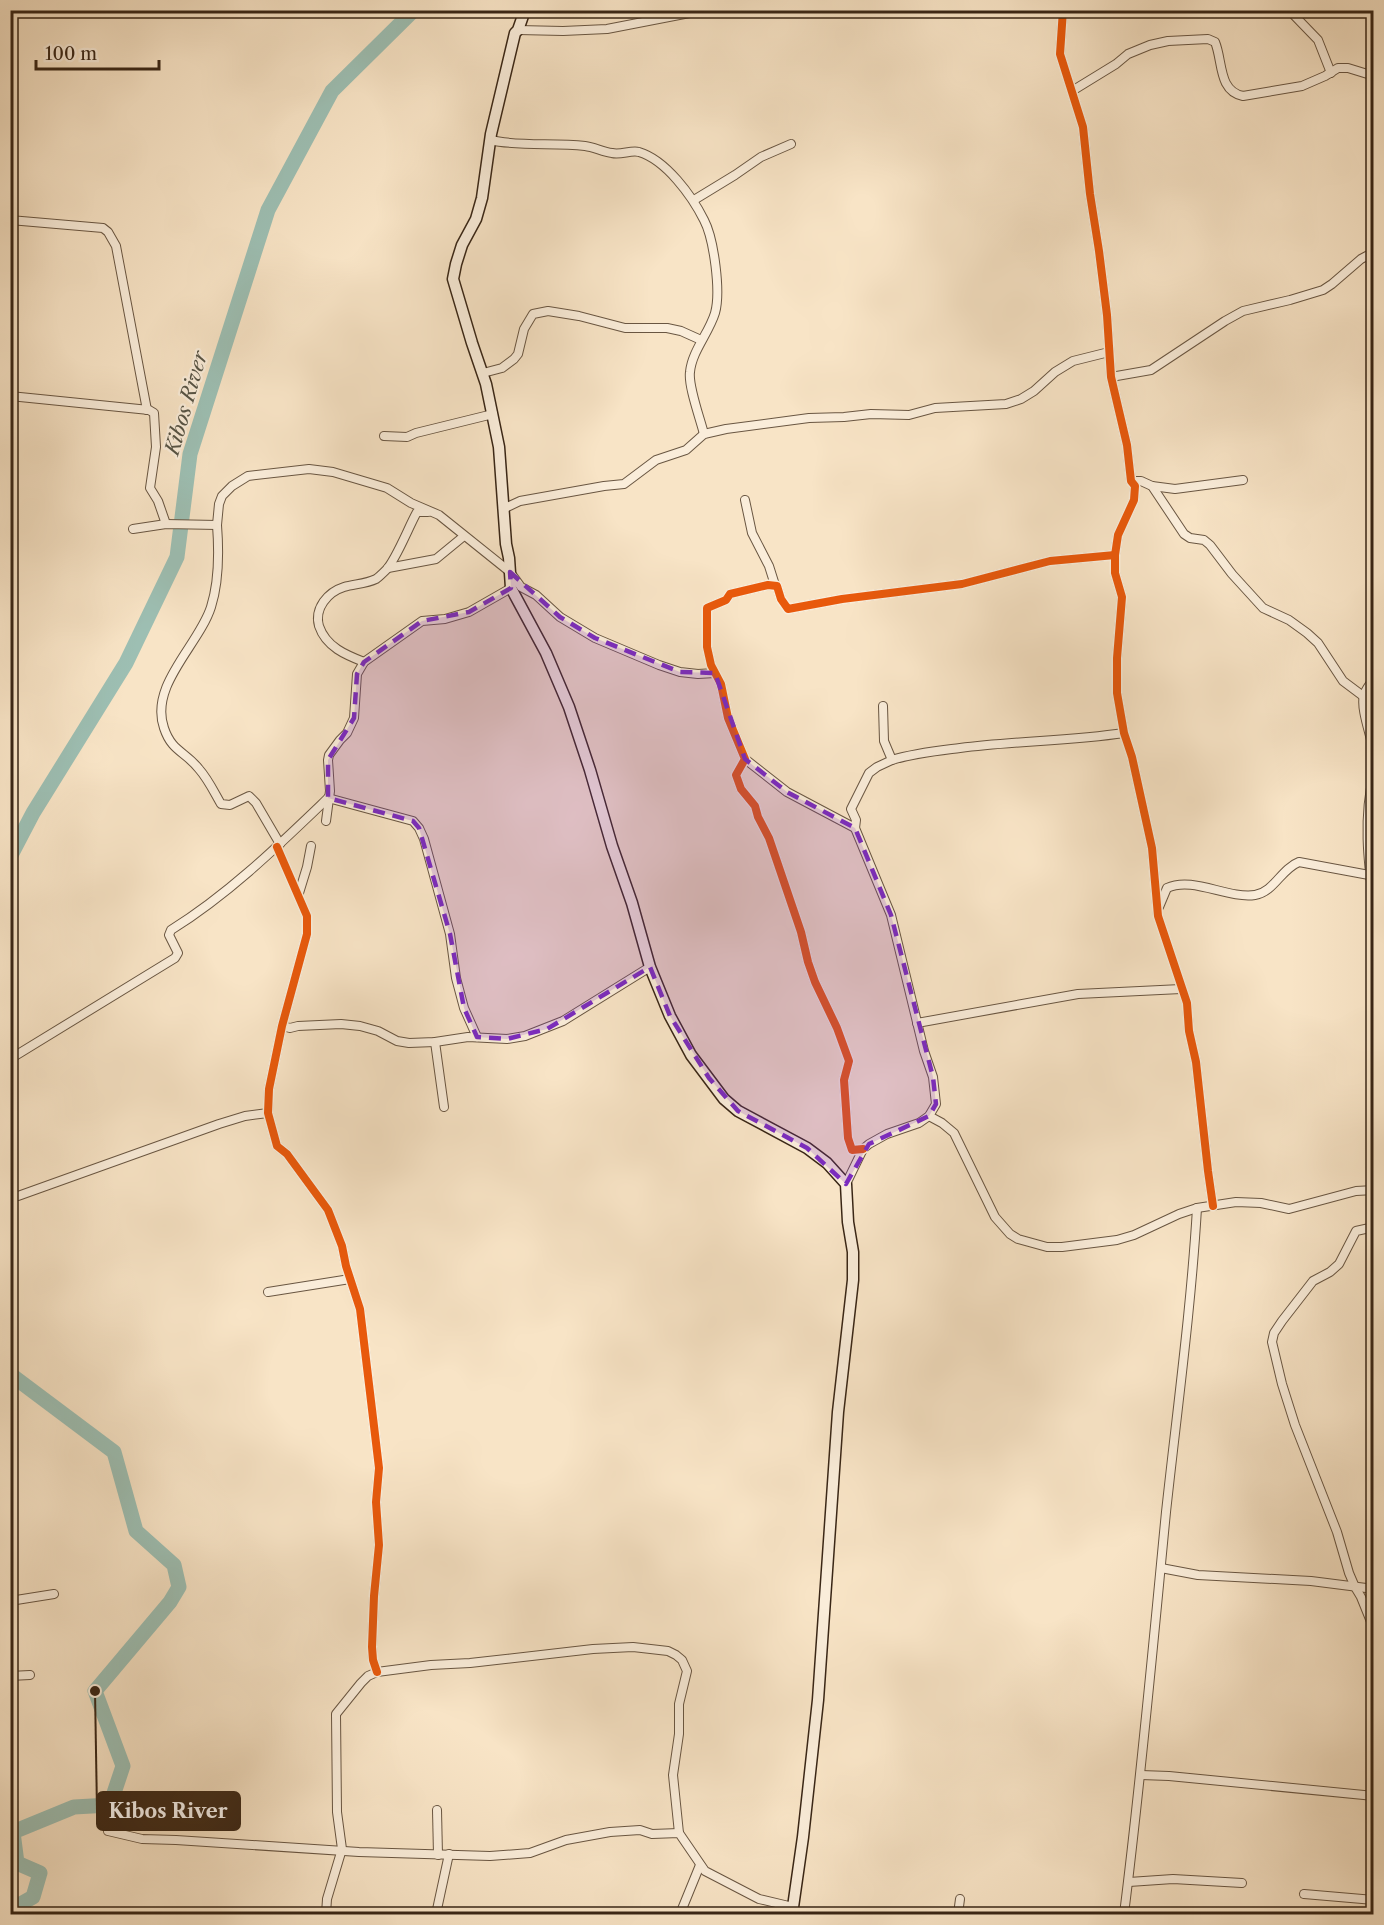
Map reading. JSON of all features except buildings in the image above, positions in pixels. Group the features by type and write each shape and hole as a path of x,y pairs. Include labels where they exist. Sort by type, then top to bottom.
{"main road":[{"path":"525,10 515,33 505,70 490,140 482,198 476,219 459,255 453,279 483,373 493,414 499,447 511,588 546,653 569,707 632,903 650,967 670,1016 691,1055 724,1099 738,1111 807,1148 827,1162 846,1184 854,1280 838,1412 818,1700 793,1911"}],"street":[{"path":"518,30 608,29 705,10"},
{"path":"1063,10 1060,54 1083,127 1104,294 1111,377 1127,445 1131,481 1135,486 1134,500 1118,535 1115,555 1115,573 1122,597 1116,678 1124,733 1132,757 1152,848 1158,911 1187,1003 1213,1206"},
{"path":"1288,10 1318,40 1331,73"},
{"path":"1072,91 1128,54 1150,45 1168,41 1208,39 1215,42 1225,83 1235,94 1243,96 1302,86 1338,68 1348,68 1374,76"},
{"path":"490,140 506,143 587,146 610,153 638,152 656,161 670,172 694,200 705,221 712,243 717,285 714,315 701,340 689,378 704,434"},
{"path":"694,200 760,157 791,144"},
{"path":"10,220 104,228 108,232 116,246 147,410"},
{"path":"1111,377 1151,370 1243,311 1323,290 1374,252"},
{"path":"483,373 502,368 514,359 518,354 524,329 533,314 541,312 579,316 625,328 668,328 701,340"},
{"path":"504,509 520,501 624,484 656,460 686,450 704,434 726,429 809,418 871,414 909,415 935,408 1006,404 1034,391 1055,372 1073,361 1109,352"},
{"path":"10,396 147,410 154,413 155,457 150,488 169,524"},
{"path":"384,436 406,437 493,414"},
{"path":"377,1672 372,1647 379,1545 376,1502 379,1468 360,1309 328,1210 287,1154 277,1146 268,1113 269,1089 282,1026 308,927 307,916 279,846 256,803 249,796 230,805 221,804 200,770 171,744 163,727 161,713 168,683 210,609 215,592 219,547 217,525 219,504 222,496 232,486 248,476 309,469 333,472 387,488 411,503 433,512 510,572 521,587 536,595 560,617 595,638 680,672 715,673"},
{"path":"1131,481 1175,489 1243,480"},
{"path":"1152,486 1184,534 1191,538 1204,540 1210,545 1232,574 1263,608 1289,620 1307,633 1318,644 1343,681 1364,696"},
{"path":"745,500 752,533 769,566 784,605 788,609 842,599 962,584 1050,561 1115,555"},
{"path":"364,662 335,649 320,627 318,612 322,603 332,593 344,587 376,579 388,568 417,512 433,512"},
{"path":"133,529 169,524 217,525"},
{"path":"388,568 436,560 465,536"},
{"path":"775,585 730,594 726,600 707,608 707,647 711,665 721,684 728,718 745,759 787,792 855,828"},
{"path":"326,821 330,782 329,755 347,733 354,718 357,674 364,662 422,621 445,619 469,612 511,588"},
{"path":"1374,678 1364,696 1365,716 1374,753"},
{"path":"883,706 884,741 892,760"},
{"path":"846,1184 863,1149 878,1138 919,1123 929,1116 934,1110 936,1096 891,915 855,828 856,820 851,809 868,773 892,760 915,753 1124,733"},
{"path":"745,759 736,775 741,789 755,806 769,838 801,932 815,982 837,1028 849,1061 844,1080 848,1138 852,1150 863,1149"},
{"path":"1374,774 1368,796 1374,905"},
{"path":"10,1059 175,958 178,953 169,935 171,930 227,890 279,846 328,798"},
{"path":"328,798 413,821 420,828 450,934 456,978 464,1008 477,1036"},
{"path":"299,893 308,867 311,846"},
{"path":"1158,911 1161,898 1167,888 1173,885 1182,884 1242,896 1256,895 1266,892 1283,873 1299,862 1371,868"},
{"path":"282,1026 290,1028 341,1024 378,1031 397,1041 409,1043 477,1036 507,1040 547,1029 586,1008 610,990 650,967"},
{"path":"917,1023 1078,994 1181,988"},
{"path":"435,1042 444,1107"},
{"path":"10,1191 18,1196 219,1124 245,1116 268,1113"},
{"path":"929,1116 954,1133 995,1217 1010,1234 1026,1242 1047,1247 1118,1240 1197,1208 1236,1202 1261,1203 1289,1209 1356,1191 1374,1190"},
{"path":"1124,1914 1141,1775 1192,1283 1197,1208"},
{"path":"1374,1227 1356,1230 1339,1264 1313,1281 1278,1327 1272,1342 1295,1425 1326,1501 1355,1587 1374,1629"},
{"path":"268,1292 350,1279"},
{"path":"1161,1568 1216,1577 1311,1581 1374,1589"},
{"path":"10,1601 54,1594"},
{"path":"326,1914 327,1899 342,1849 337,1812 336,1714 368,1676 377,1672 431,1665 633,1647 668,1651 682,1660 687,1671 679,1704 679,1734 673,1775 679,1833 705,1871 759,1899 793,1911"},
{"path":"10,1676 30,1675"},
{"path":"1141,1775 1374,1796"},
{"path":"437,1810 438,1855"},
{"path":"108,1831 152,1840 490,1856 530,1853 566,1840 610,1832 640,1830 652,1834 679,1833"},
{"path":"436,1914 449,1854"},
{"path":"680,1914 700,1865"},
{"path":"1128,1882 1173,1879 1242,1882"},
{"path":"1304,1893 1374,1900"},
{"path":"958,1914 960,1899"}],"highlighted area":[{"path":"510,572 560,617 595,638 680,672 715,673 745,759 787,792 855,828 891,915 933,1077 936,1104 929,1116 869,1144 846,1184 807,1148 738,1111 709,1078 670,1016 650,967 547,1029 507,1039 477,1037 464,1008 450,934 419,828 413,821 328,798 328,760 354,718 357,674 364,662 422,621 469,612 511,588"}],"waterway":[{"name":"Kibos River","path":"10,857 33,813 126,663 177,557 190,454 268,210 332,91 414,10"},
{"name":"Kibos River","path":"10,1374 114,1452 136,1531 174,1565 179,1587 170,1602 95,1691 123,1766 110,1805 74,1807 13,1832 17,1863 40,1873 33,1897 10,1910"}],"cycle path":[{"path":"1063,10 1060,54 1083,127 1107,315 1111,377 1127,445 1131,481 1135,486 1134,500 1118,535 1115,555 1115,573 1122,597 1117,658 1117,693 1124,733 1132,757 1152,848 1158,916 1187,1003 1213,1206"},
{"path":"863,1149 852,1150 848,1138 844,1080 849,1061 837,1028 815,982 801,932 769,838 755,806 741,789 736,775 745,759 728,718 721,684 711,665 707,647 707,608 726,600 730,594 768,585 777,586 781,599 788,609 842,599 962,584 1050,561 1115,555"},
{"path":"277,847 307,916 307,934 282,1026 269,1089 268,1113 277,1146 287,1154 328,1210 342,1246 360,1309 379,1468 376,1502 379,1545 372,1647 377,1672"}],"place":[{"name":"Kibos River","path":"95,1691"}]}
